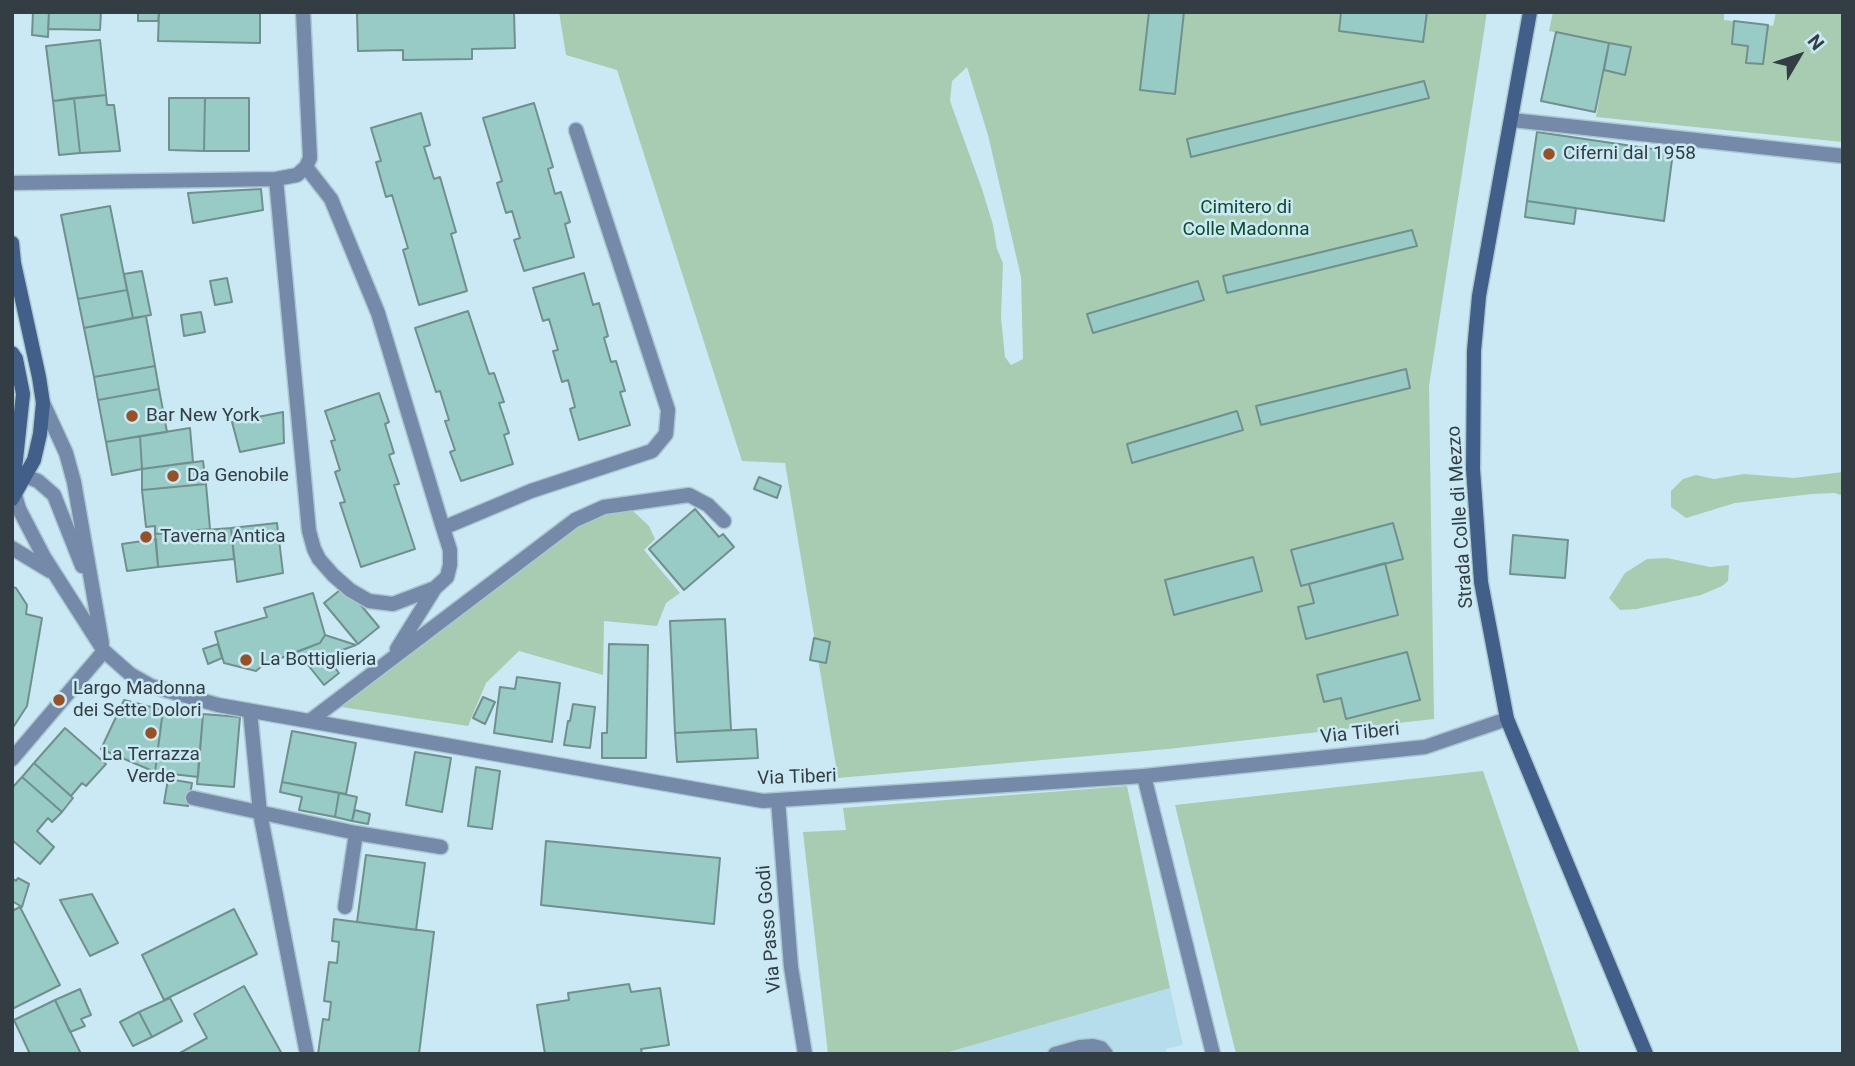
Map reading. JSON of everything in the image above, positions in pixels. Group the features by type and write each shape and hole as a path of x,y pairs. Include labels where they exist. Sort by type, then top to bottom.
{"street":[{"path":"12,183 293,177 306,167 310,153 303,12"},
{"name":"Strada Colle di Mezzo","path":"1530,12 1479,296 1474,351 1473,469 1481,582 1507,719 1646,1054"},
{"path":"1512,120 1843,156"},
{"path":"443,528 531,491 652,451 666,434 668,410 576,130"},
{"path":"306,167 331,199 378,313 450,550 447,578 435,588 392,658"},
{"path":"276,178 309,531 314,550 333,575 350,590 369,601 393,604 435,588"},
{"path":"12,243 13,267 40,377 43,403 34,460 18,473"},
{"path":"12,353 16,359 23,394 14,497 55,575 104,651"},
{"path":"43,403 66,453 74,482 104,651"},
{"path":"18,473 48,487 58,501 71,541 92,587"},
{"path":"311,720 575,520 604,507 689,495 708,505 724,521"},
{"path":"12,548 55,575"},
{"path":"12,759 104,651"},
{"name":"Via Tiberi","path":"104,651 130,674 151,686 192,699 763,801 1144,776 1425,747 1507,719"},
{"path":"250,711 260,813 307,1054"},
{"path":"1144,776 1213,1054"},
{"path":"193,798 356,833 441,847"},
{"name":"Via Passo Godi","path":"778,800 791,967 805,1054"},
{"path":"345,908 356,833"},
{"path":"1055,1054 1093,1046 1101,1048 1106,1054"}],"shaded area":[{"path":"1170,988 1183,1045 1166,1049 1167,1054 942,1054"}],"green space":[{"name":"Cimitero di Colle Madonna","path":"559,12 1487,12 1429,386 1434,719 1168,749 838,778 785,463 742,461 617,70 566,55","holes":["967,67 988,135 1021,277 1023,359 1011,365 1005,357 1001,317 1003,263 982,189 950,101 952,81"]},
{"path":"1553,12 1724,12 1724,20 1773,26 1776,12 1843,12 1843,142 1596,117 1604,70 1625,75 1631,47 1549,31"},
{"path":"1843,472 1843,496 1835,493 1812,494 1735,503 1686,518 1671,507 1671,491 1683,479 1696,475 1714,479 1744,474 1794,478"},
{"path":"612,508 631,509 649,526 655,539 644,550 680,593 666,603 657,626 604,621 603,675 519,651 486,683 468,726 341,707 553,538"},
{"path":"1667,558 1710,567 1729,565 1728,581 1701,595 1637,609 1620,610 1609,598 1625,573 1647,559"},
{"path":"1483,771 1580,1054 1236,1054 1175,805"},
{"path":"1127,786 1170,988 942,1054 828,1054 803,832 846,830 843,808"}],"building":[{"path":"33,12 49,12 48,37 32,35"},
{"path":"49,12 101,12 100,30 48,29"},
{"path":"138,12 159,12 158,21 138,21"},
{"path":"159,12 260,12 260,43 158,41"},
{"path":"357,12 514,12 515,48 472,49 472,59 403,60 403,50 358,51"},
{"path":"1149,12 1184,12 1175,94 1140,90"},
{"path":"1341,12 1427,12 1423,42 1339,31"},
{"path":"1734,21 1768,25 1763,64 1746,63 1748,46 1732,44"},
{"path":"1556,32 1609,43 1595,112 1541,101"},
{"path":"100,40 106,95 53,101 46,46"},
{"path":"1609,43 1631,47 1625,75 1604,70"},
{"path":"1424,81 1429,98 1191,157 1187,139"},
{"path":"106,95 107,105 114,105 120,151 80,153 74,98"},
{"path":"74,98 80,153 59,155 53,101"},
{"path":"169,98 205,98 204,151 169,150"},
{"path":"205,98 249,98 249,151 204,151"},
{"path":"534,103 553,167 548,169 555,194 561,192 570,222 565,224 574,257 524,271 514,240 520,238 512,211 506,213 497,183 502,181 483,118"},
{"path":"421,113 430,145 424,147 434,179 440,177 456,232 451,234 467,291 419,305 403,250 408,248 392,195 386,197 376,162 381,161 371,128"},
{"path":"1537,132 1673,152 1664,221 1527,201"},
{"path":"261,189 263,210 193,223 188,193"},
{"path":"1527,201 1576,208 1574,224 1525,217"},
{"path":"110,206 127,290 78,299 61,215"},
{"path":"1412,230 1417,246 1227,293 1223,276"},
{"path":"142,271 151,315 133,318 124,274"},
{"path":"584,273 593,305 599,303 608,336 604,338 611,362 616,361 625,391 620,392 630,425 579,440 570,409 575,407 568,380 562,382 553,351 558,350 549,319 543,321 533,288"},
{"path":"227,278 232,302 215,305 210,281"},
{"path":"1198,281 1204,300 1093,333 1087,314"},
{"path":"127,290 133,318 84,328 78,299"},
{"path":"468,311 489,374 494,373 504,402 499,403 509,433 504,435 513,464 461,481 450,452 455,450 445,421 449,420 440,391 436,392 415,328"},
{"path":"201,312 205,332 184,336 181,315"},
{"path":"146,316 155,366 94,377 84,328"},
{"path":"155,366 159,389 98,400 94,377"},
{"path":"1406,369 1410,388 1261,425 1256,406"},
{"name":"Bar New York","path":"159,389 167,432 106,442 98,400"},
{"path":"379,393 389,422 385,424 394,453 389,455 399,484 394,485 415,549 361,567 340,503 345,502 335,472 340,470 331,441 335,440 325,411"},
{"path":"1237,411 1243,430 1132,463 1127,444"},
{"path":"283,412 284,443 240,452 232,422"},
{"path":"190,428 193,462 142,469 140,436"},
{"path":"140,436 142,469 112,475 106,442"},
{"name":"Da Genobile","path":"203,461 206,484 142,490 142,469"},
{"path":"759,477 781,486 777,498 754,489"},
{"path":"206,484 210,529 155,534 155,526 146,527 142,490"},
{"path":"695,509 719,537 723,534 734,547 684,590 649,549"},
{"path":"277,523 283,573 237,582 231,528"},
{"path":"1393,523 1403,559 1301,586 1291,550"},
{"path":"231,528 234,559 158,567 155,534"},
{"path":"1513,535 1568,540 1565,578 1510,574"},
{"path":"156,539 158,567 127,571 122,544"},
{"path":"1253,557 1262,591 1174,615 1165,580"},
{"path":"1385,563 1398,615 1306,639 1298,607 1314,603 1309,584"},
{"path":"345,586 379,627 358,644 324,603"},
{"path":"12,587 16,588 27,605 26,614 42,618 27,706 12,729"},
{"path":"313,593 325,635 320,643 263,665 256,671 224,663 215,632 267,617 264,608"},
{"path":"725,619 731,730 675,733 670,621"},
{"path":"325,635 356,645 337,652 332,664 339,673 324,685 304,660 288,655 320,643"},
{"path":"814,638 830,642 826,663 810,660"},
{"path":"218,644 222,658 208,664 203,649"},
{"path":"609,644 648,645 646,758 602,758 602,733 607,733"},
{"path":"1407,652 1420,700 1346,719 1341,698 1324,702 1317,675"},
{"path":"517,677 560,683 552,742 494,733 500,687 515,689"},
{"path":"483,697 495,702 485,724 473,718"},
{"path":"124,700 163,710 155,772 101,749"},
{"path":"573,704 595,707 590,748 564,745"},
{"path":"163,710 203,714 198,777 155,772"},
{"path":"203,714 240,717 234,787 197,784"},
{"path":"65,728 106,764 86,786 82,783 71,796 34,763"},
{"path":"756,729 758,758 677,762 675,733"},
{"path":"292,731 356,743 346,794 282,782"},
{"path":"415,752 451,758 442,812 406,805"},
{"path":"34,763 73,798 62,812 22,777"},
{"path":"476,767 500,771 492,829 468,826"},
{"path":"22,777 62,812 52,822 48,818 37,831 54,847 40,864 12,840 12,788"},
{"path":"168,779 192,783 188,806 164,803"},
{"path":"282,782 339,793 335,817 299,810 302,797 280,792"},
{"path":"339,793 357,797 352,821 335,817"},
{"path":"355,810 370,814 368,824 352,821"},
{"path":"546,841 720,858 714,924 541,905"},
{"path":"366,855 425,863 416,930 357,922"},
{"path":"12,878 29,884 22,907 12,901"},
{"path":"92,894 118,943 90,956 60,900"},
{"path":"20,907 60,985 12,1009 12,911"},
{"path":"234,909 257,954 164,1000 142,955"},
{"path":"334,919 434,932 419,1054 318,1054 323,1019 329,1020 331,1002 324,1001 329,962 337,963 339,942 332,941"},
{"path":"629,984 631,992 660,988 669,1045 641,1049 642,1054 545,1054 537,1005 569,1000 568,993"},
{"path":"244,986 282,1054 178,1054 207,1038 194,1014"},
{"path":"80,989 91,1015 81,1019 85,1026 70,1032 55,1000"},
{"path":"170,998 182,1021 152,1037 139,1012"},
{"path":"55,1000 81,1054 30,1054 14,1020"},
{"path":"139,1012 152,1037 133,1046 120,1022"}],"place":[{"name":"Ciferni dal 1958","path":"1549,154"},
{"name":"Bar New York","path":"132,416"},
{"name":"Da Genobile","path":"173,476"},
{"name":"Taverna Antica","path":"146,537"},
{"name":"La Bottiglieria","path":"246,660"},
{"name":"Largo Madonna dei Sette Dolori","path":"59,700"},
{"name":"La Terrazza Verde","path":"151,733"}]}
